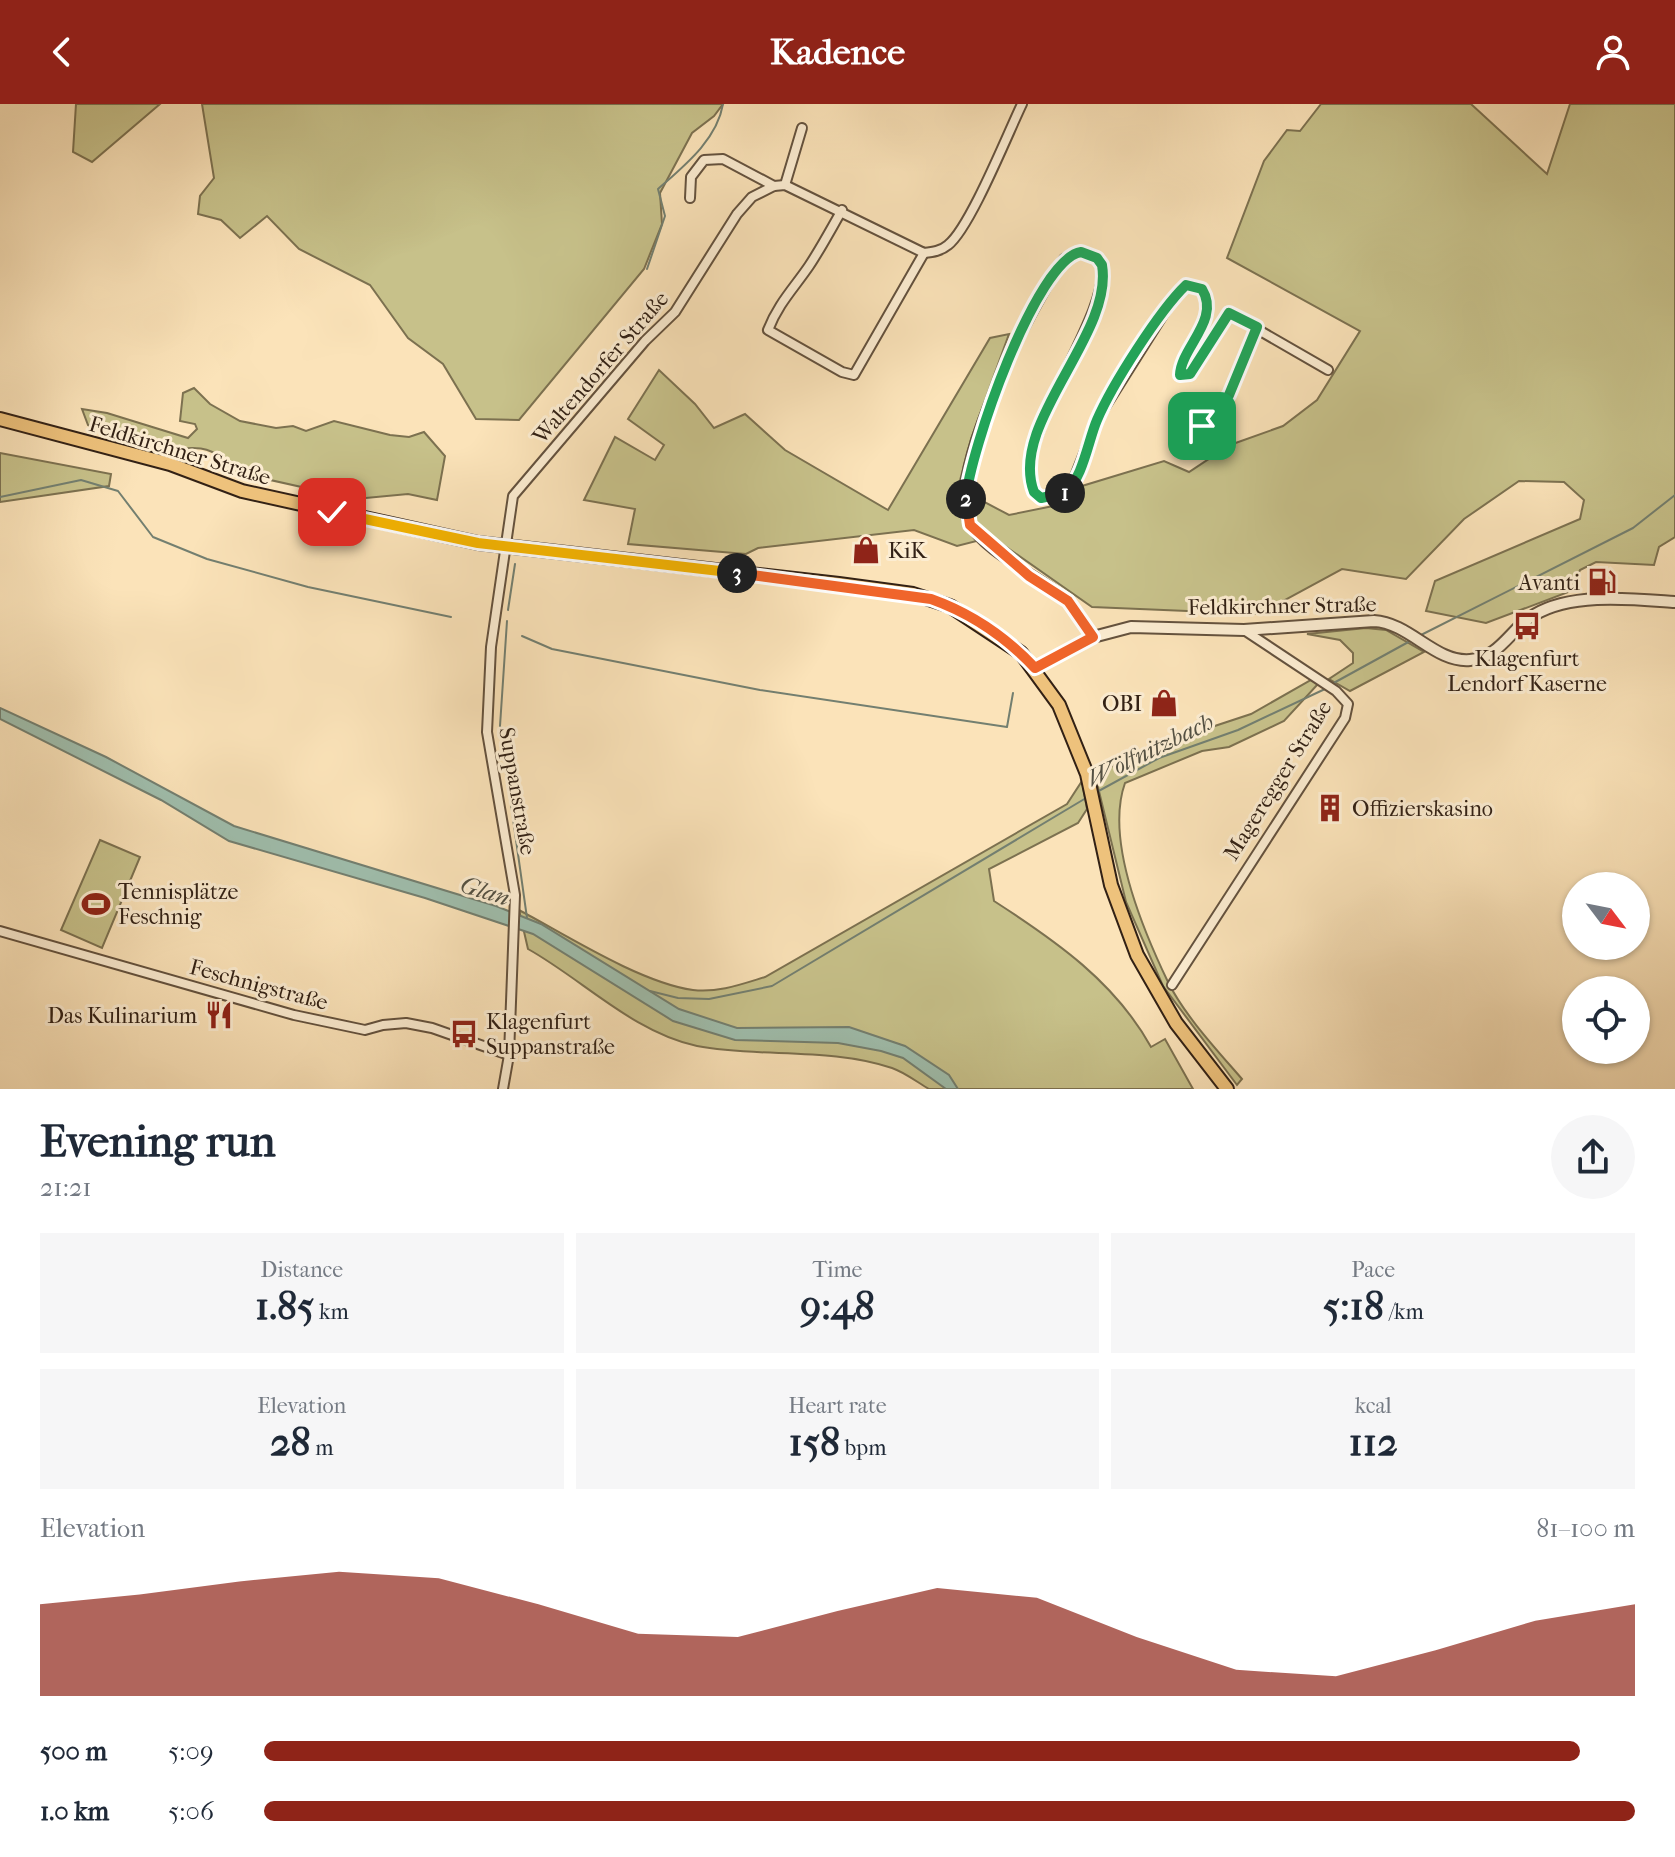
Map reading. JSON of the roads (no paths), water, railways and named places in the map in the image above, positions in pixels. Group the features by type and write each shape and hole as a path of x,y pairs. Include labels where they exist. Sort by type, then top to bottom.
{"main road":[{"name":"Feldkirchner Straße","path":"0,419 170,464 242,491 505,546 913,594 969,616 1004,638 1035,668"},
{"path":"1035,668 1059,705 1087,774 1111,885 1137,955 1176,1023 1227,1089"}],"street":[{"path":"842,210 808,268 781,303 768,330 842,372 854,375 924,253 950,244 982,190 1022,104"},
{"path":"785,185 802,128"},
{"path":"690,198 691,177 704,160 723,159 774,186"},
{"name":"Waltendorfer Straße","path":"505,546 513,496 645,341 675,312 737,214 752,197 774,186 785,185 842,210 924,253"},
{"path":"1093,637 1068,601 1029,576 989,543 970,525 966,512 967,477 986,411 1009,355 1064,259 1081,252 1097,258 1104,276 1101,293 1044,417 1030,467 1034,492 1041,498 1061,496 1070,489 1098,418 1159,320 1186,285 1202,289 1207,305 1202,327 1180,375 1190,374 1205,355 1229,313 1328,370"},
{"path":"1202,426 1229,395 1257,327"},
{"name":"Suppanstraße","path":"503,1089 509,1055 515,905 511,857 487,732 491,647 505,546"},
{"name":"Feldkirchner Straße","path":"1035,668 1093,637 1131,627 1244,630 1374,621 1408,632 1461,661 1475,660 1490,655 1524,621 1550,608 1586,602 1675,602"},
{"name":"Mageregger Straße","path":"1172,985 1345,718 1348,704 1336,691 1244,630"},
{"name":"Feschnigstraße","path":"0,931 294,1015 365,1030 406,1023 432,1028 509,1055"}],"waterway":[{"path":"647,269 665,216 658,189 707,141 720,117 723,104"},
{"path":"0,497 81,480 118,491 153,537 207,559 308,587 451,617"},
{"name":"Wölfnitzbach","path":"1421,635 1633,528 1675,495"},
{"path":"508,610 515,564"},
{"name":"Glan","path":"507,621 500,726 527,918"},
{"path":"522,636 552,649 760,690 1007,727 1013,693"},
{"name":"Wölfnitzbach","path":"1330,685 1412,640"},
{"name":"Wölfnitzbach","path":"1095,793 1159,758 1238,730 1325,689"},
{"name":"Wölfnitzbach","path":"650,991 678,998 709,999 772,986 1086,798"}],"place":[{"name":"KiK","path":"866,550"},
{"name":"Avanti","path":"1602,582"},
{"name":"Klagenfurt Lendorf Kaserne","path":"1527,626"},
{"name":"OBI","path":"1164,703"},
{"name":"Offizierskasino","path":"1330,808"},
{"name":"Tennisplätze Feschnig","path":"96,904"},
{"name":"Das Kulinarium","path":"219,1015"},
{"name":"Klagenfurt Suppanstraße","path":"464,1034"}]}
